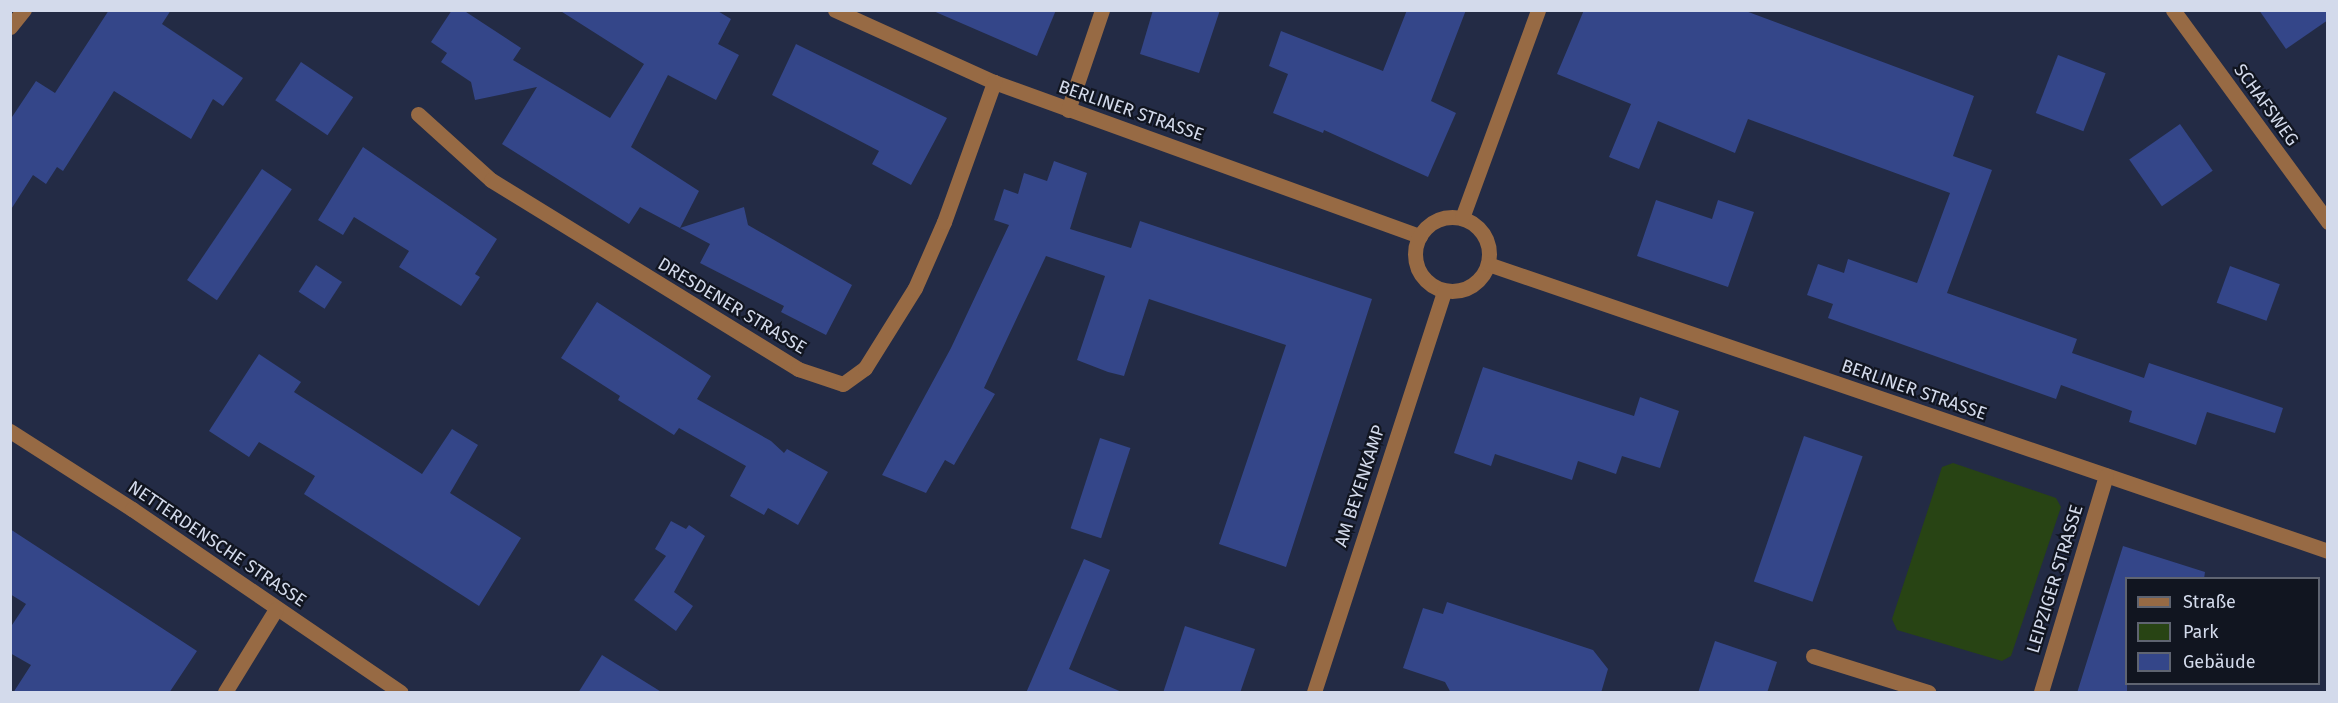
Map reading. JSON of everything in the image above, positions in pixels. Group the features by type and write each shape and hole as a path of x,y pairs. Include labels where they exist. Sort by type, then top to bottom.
{"street":[{"path":"10,27 24,10"},
{"name":"BERLINER STRASSE","path":"835,10 994,82 1420,236"},
{"path":"1068,110 1102,10"},
{"path":"1462,218 1538,10"},
{"name":"SCHAFSWEG","path":"2173,10 2328,222"},
{"name":"DRESDENER STRASSE","path":"418,114 490,180 798,369 843,384 865,368 915,288 944,222 994,82"},
{"path":"1462,218 1484,235 1488,264 1483,276 1470,287 1444,291 1428,284 1419,271 1415,259 1420,236 1435,222 1462,218"},
{"name":"BERLINER STRASSE","path":"1488,264 2328,551"},
{"name":"AM BEYENKAMP","path":"1314,693 1444,291"},
{"name":"NETTERDENSCHE STRASSE","path":"10,431 400,693"},
{"name":"LEIPZIGER STRASSE","path":"2041,693 2106,476"},
{"path":"225,693 276,609"},
{"path":"1813,656 1928,693"}],"green space":[{"path":"1953,463 2056,498 2061,507 2011,656 2002,661 1897,630 1892,619 1942,467"}],"building":[{"path":"109,10 171,10 162,24 243,78 223,106 213,99 191,139 114,91 63,171 57,167 46,184 33,175 10,211 10,120 36,81 55,93"},
{"path":"452,10 463,10 521,48 513,60 610,118 644,64 559,10 716,10 731,19 718,44 739,55 716,100 668,75 631,147 699,191 680,228 640,207 629,224 502,144 537,87 475,100 471,82 441,62 447,53 431,42"},
{"path":"931,10 1056,10 1037,56"},
{"path":"1153,10 1220,10 1199,73 1140,54"},
{"path":"1407,10 1466,10 1431,101 1456,113 1428,177 1324,130 1323,133 1273,113 1288,74 1269,66 1281,31 1383,71"},
{"path":"1584,10 1743,10 1974,96 1953,156 1992,170 1947,293 2077,339 2072,353 2144,378 2149,363 2283,408 2275,433 2207,412 2196,445 2129,422 2132,411 2061,385 2056,399 1828,318 1833,304 1807,295 1818,264 1844,273 1848,259 1917,283 1950,193 1748,119 1735,153 1658,121 1639,169 1609,157 1631,104 1557,74"},
{"path":"2259,10 2328,10 2328,20 2286,49"},
{"path":"796,44 947,118 911,185 872,164 879,151 772,95"},
{"path":"2058,55 2106,73 2083,131 2036,113"},
{"path":"301,62 353,97 328,135 275,100"},
{"path":"2180,124 2213,171 2162,206 2129,160"},
{"path":"363,147 497,239 475,274 480,277 461,306 399,267 409,251 354,217 343,235 318,220"},
{"path":"1054,161 1087,173 1070,229 1131,248 1140,221 1372,299 1286,567 1219,544 1286,345 1149,299 1124,376 1108,372 1077,360 1105,276 1046,256 984,388 995,394 954,465 945,460 926,493 882,475 951,348 1009,225 994,220 1004,189 1018,194 1024,173 1047,181"},
{"path":"262,169 292,189 217,300 187,280"},
{"path":"1656,200 1712,219 1718,200 1754,212 1728,287 1637,256"},
{"path":"744,207 748,225 852,285 826,335 781,312 784,306 700,263 710,244 680,228"},
{"path":"316,265 342,282 325,309 299,292"},
{"path":"2230,266 2280,284 2266,321 2217,303"},
{"path":"597,302 711,376 697,399 771,441 784,453 787,449 828,472 798,525 768,508 764,515 730,496 746,466 679,428 674,435 618,400 620,396 561,358"},
{"path":"259,354 301,382 294,392 422,474 452,429 478,445 450,493 521,538 479,606 304,494 315,476 259,442 249,457 209,431"},
{"path":"1483,367 1634,416 1640,397 1679,411 1660,468 1622,456 1616,474 1578,461 1572,480 1495,454 1491,466 1454,453"},
{"path":"1804,436 1863,456 1812,602 1754,582"},
{"path":"1100,438 1130,448 1101,538 1071,528"},
{"path":"671,521 686,529 689,525 705,536 674,592 693,606 676,631 634,600 666,556 655,549"},
{"path":"10,529 197,651 169,693 13,693 31,665 10,653 10,628 26,604 10,594"},
{"path":"2123,546 2205,572 2204,577 2125,577 2125,685 2127,685 2127,693 2077,693"},
{"path":"1084,559 1110,570 1069,669 1124,693 1026,693"},
{"path":"1447,602 1593,650 1608,669 1601,693 1451,693 1445,682 1403,668 1423,608 1443,614"},
{"path":"1185,626 1255,649 1240,693 1163,693"},
{"path":"1715,641 1777,662 1767,693 1698,693"},
{"path":"602,655 663,693 578,693"}]}
